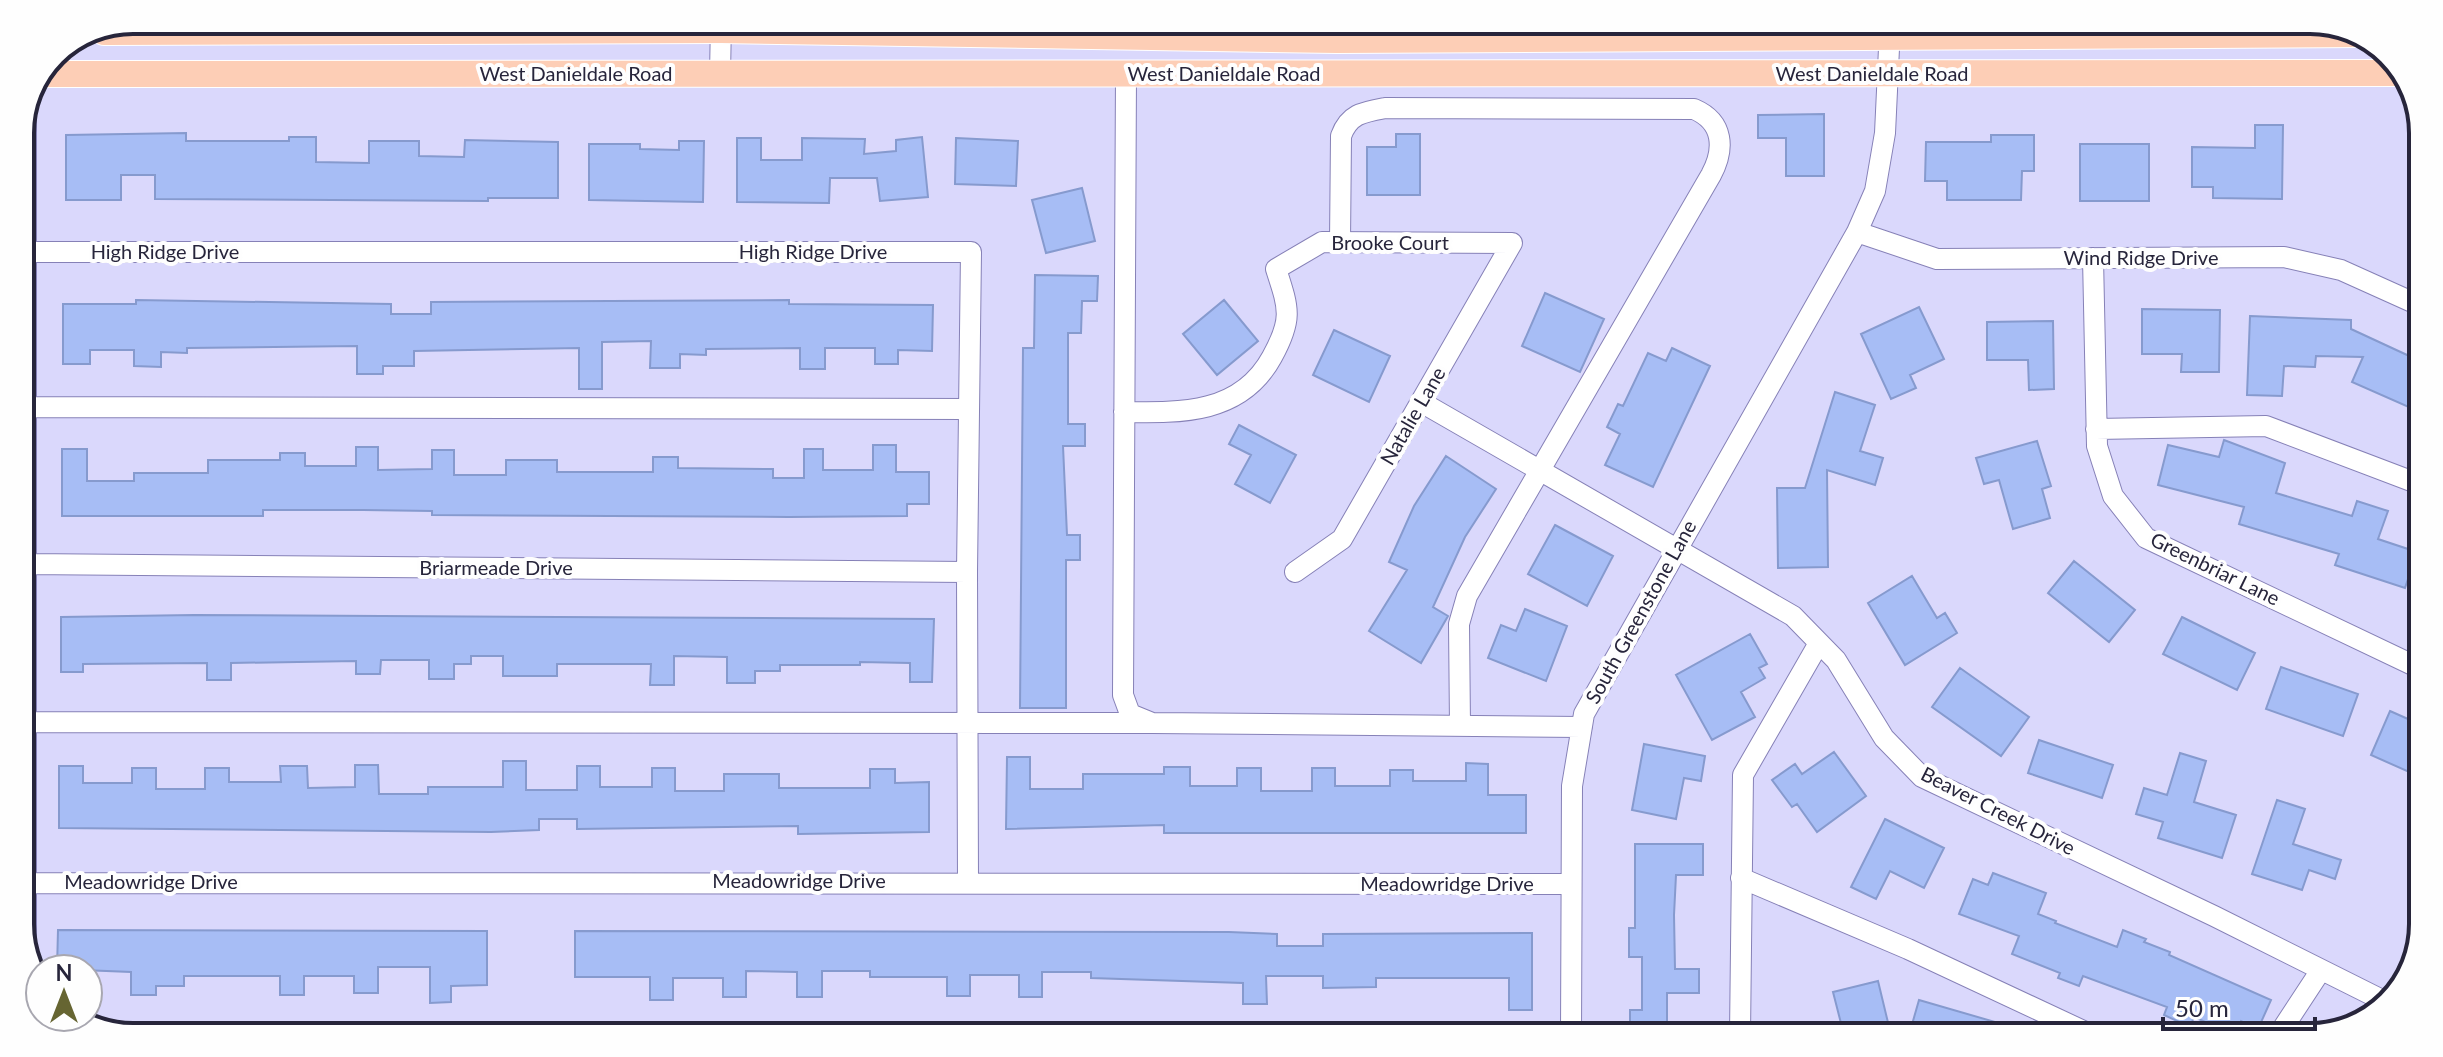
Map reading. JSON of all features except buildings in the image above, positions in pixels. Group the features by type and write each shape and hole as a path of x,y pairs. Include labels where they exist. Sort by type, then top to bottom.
{"main road":[{"path":"946,74 948,34"},
{"name":"West Danieldale Road","path":"1095,34 1193,38 1208,34"},
{"path":"1454,74 1455,34"},
{"path":"1193,38 1194,74"},
{"name":"West Danieldale Road","path":"54,74 2389,73"}],"street":[{"path":"720,74 721,34"},
{"name":"South Greenstone Lane","path":"1571,1023 1572,786 1584,714 1857,232 1875,191 1890,74 1890,34"},
{"path":"1126,74 1123,695 1130,714 1152,723"},
{"path":"1340,242 1341,136 1346,122 1359,112 1385,108 1694,109 1708,115 1717,128 1721,145 1718,161 1467,596 1459,624 1460,726"},
{"name":"Wind Ridge Drive","path":"1857,232 1937,259 2284,257 2341,270 2409,301"},
{"name":"Brooke Court","path":"1124,412 1179,413 1205,408 1253,387 1287,330 1287,301 1276,269 1322,242 1512,243"},
{"name":"Natalie Lane","path":"1295,572 1342,539 1512,243"},
{"name":"High Ridge Drive","path":"34,252 971,252 967,572 968,881"},
{"name":"Greenbriar Lane","path":"2093,258 2097,446 2113,496 2146,538 2409,663"},
{"name":"Beaver Creek Drive","path":"1421,402 1793,616 1836,660 1884,738 1922,777 2376,997"},
{"path":"34,407 969,409"},
{"path":"2096,429 2266,426 2409,480"},
{"name":"Briarmeade Drive","path":"34,564 967,572"},
{"path":"1740,1023 1743,775 1819,643"},
{"path":"34,722 1152,723 1582,727"},
{"path":"1741,878 1908,949 2066,1023"},
{"name":"Meadowridge Drive","path":"34,883 968,881 1571,884"},
{"path":"2286,1023 2321,970"}]}
